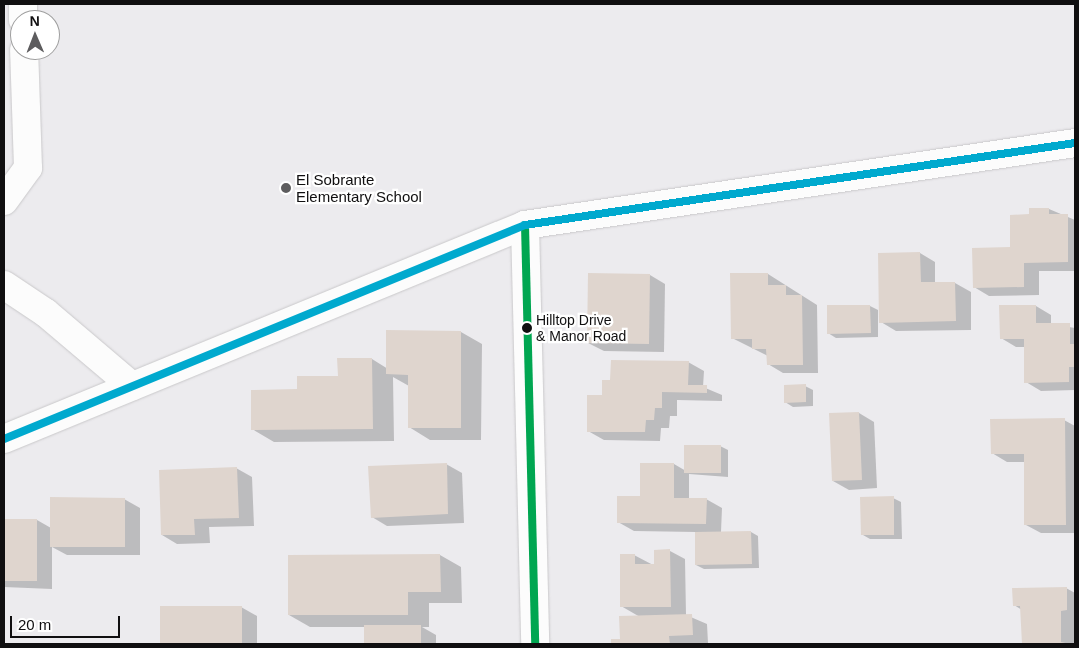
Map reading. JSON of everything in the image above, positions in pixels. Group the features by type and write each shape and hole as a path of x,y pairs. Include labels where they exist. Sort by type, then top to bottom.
{"street":[{"path":"4,201 28,168 24,60"},
{"path":"4,438 525,225 1075,143"},
{"path":"525,225 535,644"},
{"path":"4,285 46,313 132,386"}],"building":[{"path":"1029,208 1049,208 1049,214 1068,214 1068,262 1024,263 1024,287 973,288 972,248 1010,247 1010,215 1029,214"},
{"path":"920,252 921,282 955,282 956,321 879,323 878,253"},
{"path":"588,273 650,274 649,344 587,343"},
{"path":"730,273 768,273 768,285 786,285 786,295 802,295 803,365 767,365 766,349 752,349 752,339 731,339"},
{"path":"827,305 870,305 871,333 827,334"},
{"path":"999,305 1036,305 1036,323 1070,323 1070,344 1075,344 1075,367 1069,367 1069,382 1024,383 1024,339 1000,339"},
{"path":"386,330 461,331 461,428 408,428 408,375 386,374"},
{"path":"337,358 372,358 373,429 251,430 251,390 297,389 297,376 338,376"},
{"path":"611,360 689,361 688,385 707,385 707,393 662,392 662,408 655,408 654,420 646,420 645,432 587,432 587,395 602,395 602,380 610,380"},
{"path":"806,384 806,402 784,403 784,385"},
{"path":"859,412 862,480 832,481 829,413"},
{"path":"1065,418 1066,525 1024,525 1024,454 991,454 990,419"},
{"path":"684,445 721,445 721,473 684,473"},
{"path":"447,463 448,514 371,518 368,466"},
{"path":"640,463 674,463 674,498 707,498 706,524 617,523 617,496 640,496"},
{"path":"237,467 239,518 194,519 195,535 161,535 159,470"},
{"path":"894,496 894,535 861,535 860,497"},
{"path":"50,497 125,498 125,547 50,547"},
{"path":"4,519 37,519 37,581 4,581"},
{"path":"751,531 752,564 695,565 695,532"},
{"path":"670,549 671,607 620,607 620,554 635,554 635,564 654,564 654,550"},
{"path":"440,554 441,592 408,592 408,615 288,615 288,555"},
{"path":"1067,587 1067,610 1061,611 1061,642 1070,644 1022,644 1020,606 1013,606 1012,588"},
{"path":"160,606 242,606 242,644 160,644"},
{"path":"692,614 693,635 669,636 670,644 611,644 611,639 620,639 619,616"},
{"path":"364,625 421,625 421,644 364,644"}],"transit line":[{"path":"4,439 525,225 1075,143"},
{"path":"525,225 535,644"}],"place":[{"name":"El Sobrante Elementary School","path":"286,188"},
{"name":"Hilltop Drive & Manor Road","path":"527,328"}]}
